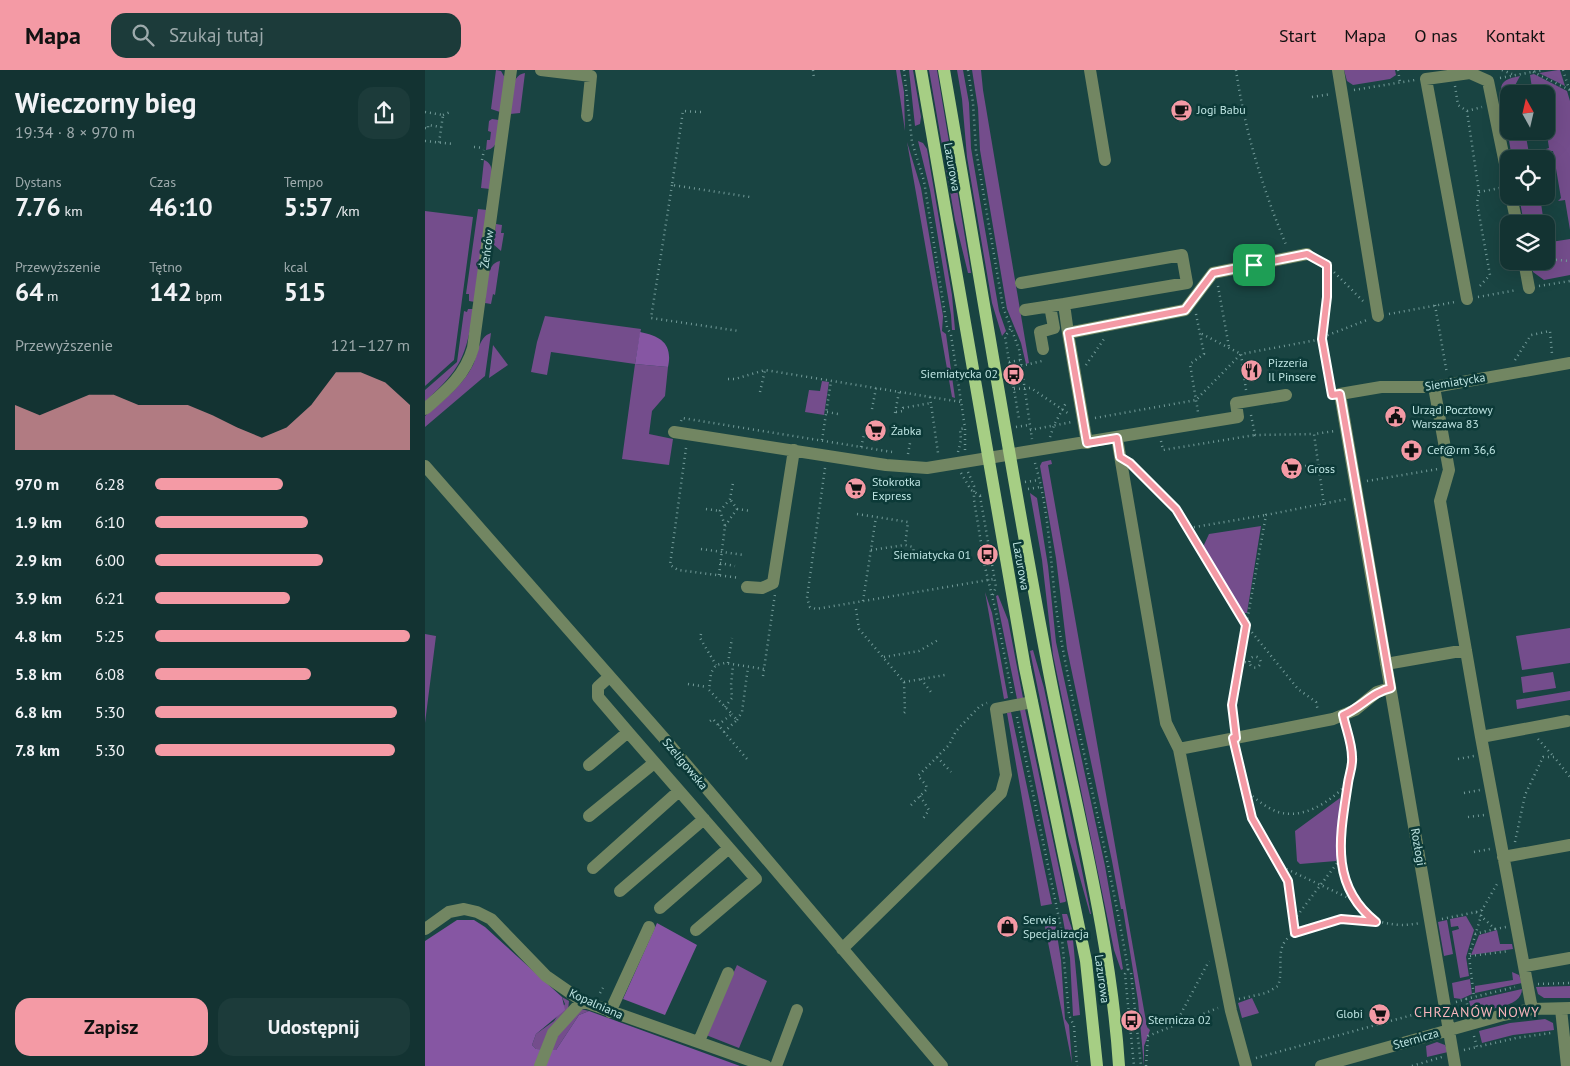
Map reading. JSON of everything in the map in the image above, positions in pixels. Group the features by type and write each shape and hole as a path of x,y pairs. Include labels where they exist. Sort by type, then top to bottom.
{"main road":[{"name":"Lazurowa","path":"921,70 1032,702 1086,961 1097,1066"},
{"name":"Lazurowa","path":"943,70 1046,657 1103,935 1114,1000 1119,1066"}],"street":[{"name":"Żeńców","path":"425,409 456,382 470,359 473,348 511,70"},
{"path":"541,70 591,73 587,116"},
{"path":"1090,70 1105,160"},
{"path":"1338,70 1378,316"},
{"path":"1467,299 1426,78 1469,71 1489,81 1500,150"},
{"path":"1068,333 1185,310 1213,273 1307,254"},
{"path":"1021,282 1182,255 1187,283 1025,310"},
{"path":"1526,270 1529,288"},
{"path":"1064,304 1087,443"},
{"path":"1043,349 1040,332 1053,328 1050,306"},
{"name":"Siemiatycka","path":"1340,394 1381,387 1435,387 1570,363"},
{"path":"1435,387 1449,467 1440,500 1501,858 1525,966 1532,1009"},
{"name":"Rozłogi","path":"1340,394 1455,1066"},
{"path":"677,432 907,468 927,468 1011,456 1238,417 1236,403 1286,395"},
{"path":"1117,438 1166,723 1179,749 1231,1007 1247,1066"},
{"path":"745,583 763,588 773,583 794,450"},
{"name":"Szeligowska","path":"425,466 663,737 841,950 942,1066"},
{"path":"1386,664 1466,650"},
{"path":"609,677 598,687 598,697 756,879 697,930"},
{"path":"1179,749 1320,722 1355,710 1377,692 1391,688"},
{"path":"841,950 1001,793 1006,776 996,709 1032,702"},
{"path":"1481,737 1567,721"},
{"path":"589,765 628,732"},
{"path":"589,816 654,763"},
{"path":"593,868 679,792"},
{"path":"620,891 704,819"},
{"path":"1501,858 1570,845"},
{"path":"660,908 729,848"},
{"name":"Kopalniana","path":"425,929 443,915 457,910 471,910 485,915 547,976 582,1001 766,1066"},
{"path":"610,1012 649,927"},
{"path":"1525,966 1570,958"},
{"path":"699,1041 728,973"},
{"path":"540,1066 553,1033 582,1001"},
{"path":"1565,1008 1567,1066"},
{"name":"Sternicza","path":"1321,1066 1532,1009 1565,1008"},
{"path":"776,1066 797,1010"}],"path":[{"path":"813,70 814,79"},
{"path":"904,70 912,142 924,181 961,402 966,436 965,451"},
{"path":"968,70 973,102 976,150 1004,313 1017,344 1032,439"},
{"path":"1237,70 1245,124 1267,199 1292,257"},
{"path":"1398,70 1400,82"},
{"path":"1502,70 1514,75"},
{"path":"1489,81 1530,71 1543,70"},
{"path":"1563,70 1570,91"},
{"path":"1530,71 1570,91"},
{"path":"1453,74 1458,105 1467,111 1479,192 1477,203 1490,275 1467,299"},
{"path":"1312,97 1426,78"},
{"path":"701,112 683,111 651,318 739,331"},
{"path":"425,112 443,115 449,112"},
{"path":"439,143 443,115"},
{"path":"425,128 428,129 428,125 441,127"},
{"path":"425,141 454,144"},
{"path":"474,147 484,149 483,160"},
{"path":"672,185 750,197"},
{"path":"1479,192 1500,190"},
{"path":"1083,421 1196,400 1241,354 1323,338 1378,316 1327,265 1307,254"},
{"path":"1555,260 1570,261"},
{"path":"1327,265 1323,338 1332,395 1340,394"},
{"path":"1217,272 1223,322 1229,348"},
{"path":"1193,300 1204,354 1190,364 1201,424"},
{"path":"1435,305 1447,375"},
{"path":"1010,329 1005,337 1018,419 1028,418"},
{"path":"1513,363 1531,335 1550,331 1553,355"},
{"path":"1200,333 1241,354"},
{"path":"1241,354 1255,435"},
{"path":"1009,362 1020,360"},
{"path":"728,379 735,379 765,370 961,402"},
{"path":"760,392 765,370"},
{"path":"822,440 831,381"},
{"path":"872,410 876,388"},
{"path":"1014,389 1031,388 1079,421 1030,430"},
{"path":"899,392 895,412 903,410 903,408 931,403"},
{"path":"930,397 938,455"},
{"path":"827,412 838,414"},
{"path":"677,432 682,418 909,455 910,443"},
{"path":"1018,427 1029,425"},
{"path":"957,452 961,440 960,429 971,428"},
{"path":"1159,431 1163,450 1255,435 1314,434 1346,429"},
{"path":"966,436 972,434"},
{"path":"1314,434 1324,505"},
{"path":"861,447 864,435"},
{"path":"686,448 669,562 673,569 719,575 745,583"},
{"path":"1120,457 1130,463 1176,509 1246,625 1298,689 1315,702 1320,722"},
{"path":"826,464 808,603 816,609 995,579"},
{"path":"1036,464 1052,555 1060,637 1109,866 1128,969 1131,973 1141,1066"},
{"path":"1305,466 1318,465"},
{"path":"1189,528 1324,505 1357,490 1449,467"},
{"path":"969,473 974,491 988,580 1061,928 1069,1016 1074,1026 1077,1066"},
{"path":"961,475 974,491 981,496 996,587 992,598"},
{"path":"1027,481 1039,480"},
{"path":"720,511 730,499 733,483"},
{"path":"1029,489 1040,487"},
{"path":"974,491 981,488"},
{"path":"730,499 737,509 751,511"},
{"path":"725,526 737,509"},
{"path":"706,510 720,511"},
{"path":"719,575 725,526 720,511"},
{"path":"857,514 908,522 905,545"},
{"path":"1266,515 1250,616 1246,625 1232,705 1234,738 1243,789 1252,818 1281,867 1291,890 1295,933"},
{"path":"863,602 876,517"},
{"path":"871,550 905,545 913,547 915,559"},
{"path":"701,549 745,555"},
{"path":"721,563 735,566"},
{"path":"763,676 775,593"},
{"path":"856,609 859,629 904,682 905,712 903,714"},
{"path":"701,634 700,638 716,665"},
{"path":"728,663 732,638"},
{"path":"884,657 919,651 938,640"},
{"path":"1240,661 1250,663 1255,668 1261,662 1255,657 1250,663"},
{"path":"707,687 711,673 716,665 728,663 764,669"},
{"path":"725,707 732,698 733,665"},
{"path":"724,732 737,720 742,712 748,667"},
{"path":"904,682 945,675"},
{"path":"921,679 931,692"},
{"path":"688,684 707,687 737,720"},
{"path":"911,805 927,787 917,776 949,745 956,730 980,706 995,702"},
{"path":"718,726 732,714"},
{"path":"1343,715 1352,756 1341,858 1345,883 1355,901 1376,922"},
{"path":"710,721 713,719 747,759"},
{"path":"1529,728 1570,777"},
{"path":"1514,846 1525,795 1543,757 1549,752"},
{"path":"1458,758 1480,755"},
{"path":"937,757 951,772"},
{"path":"1543,757 1553,757"},
{"path":"1243,789 1264,805 1278,812 1291,814 1311,810 1339,792 1348,782"},
{"path":"1464,793 1486,789"},
{"path":"920,796 929,810 922,820"},
{"path":"1468,817 1491,814"},
{"path":"1474,852 1501,858 1482,910 1469,956 1474,997"},
{"path":"1295,920 1341,858"},
{"path":"1281,867 1355,901"},
{"path":"1146,1066 1148,1036 1175,1024 1231,1007 1278,986 1281,947 1289,936 1295,933 1341,919 1404,926 1482,910"},
{"path":"1475,934 1495,929 1477,912"},
{"path":"1175,1024 1218,944"},
{"path":"1469,956 1521,949"},
{"path":"1128,969 1125,974 1134,1066"},
{"path":"600,993 603,988"}],"shaded area":[{"path":"496,70 501,71 505,78 500,112 491,109"},
{"path":"896,70 900,70 904,92 905,131"},
{"path":"909,70 913,70 921,117 920,124 915,126"},
{"path":"929,70 937,70 971,273 968,273 955,220"},
{"path":"957,70 963,70 969,103 971,148 999,311 1006,331 1002,336 992,303 967,157 962,99"},
{"path":"972,70 981,70 1029,363 1026,364 1021,343 1007,309 980,150 978,108"},
{"path":"1344,70 1395,70 1396,75 1390,79 1353,85 1347,81"},
{"path":"1558,70 1560,70 1565,86 1539,73"},
{"path":"525,73 520,113 510,114 514,83 516,78"},
{"path":"1534,74 1567,91 1570,101 1570,230 1565,200 1558,201 1561,198 1555,163 1555,150 1546,150 1549,148 1548,140 1555,140 1555,85 1532,85 1530,75"},
{"path":"1520,76 1515,85 1502,85 1506,80"},
{"path":"492,119 499,120 497,139 491,149 486,150 487,140 490,140 491,132 488,131 489,121"},
{"path":"1509,140 1527,140 1528,150 1511,150"},
{"path":"918,141 923,143 927,149 952,295 955,330 952,330 930,190"},
{"path":"907,142 921,188 943,316 942,331 946,334 955,398 952,397"},
{"path":"484,160 488,162 491,168 490,189 481,188"},
{"path":"1521,205 1541,205 1543,215 1522,215"},
{"path":"478,209 487,210 475,302 469,301 469,294 466,294"},
{"path":"425,211 473,217 454,360 425,386"},
{"path":"496,224 502,225 501,233 504,233 501,251 493,244"},
{"path":"1570,239 1570,275 1544,280 1533,270 1555,270 1555,241"},
{"path":"500,261 495,295 493,294 491,304 485,303 489,272 495,263"},
{"path":"468,309 474,309 468,340 460,361 447,380 425,402 425,390 457,362 464,311 467,312"},
{"path":"545,316 641,329 635,364 551,352 547,375 531,372"},
{"path":"640,332 654,336 664,342 669,352 668,367 635,364"},
{"path":"491,333 485,376 425,427 425,416 463,380 473,365 483,338"},
{"path":"493,345 508,365 489,378"},
{"path":"635,364 668,367 665,396 652,411 649,434 673,439 669,465 622,459"},
{"path":"822,381 829,382 824,415 805,412 809,390 820,391"},
{"path":"1051,460 1052,464 1048,465 1147,1027 1150,1030 1144,1046 1144,1066 1138,1001 1123,909 1121,909 1067,649 1056,558 1040,466 1042,462"},
{"path":"1030,493 1037,498 1048,566 1056,642 1105,866 1123,969 1121,970 1114,950 1053,655 1042,560"},
{"path":"1261,526 1247,613 1241,613 1203,547 1209,534"},
{"path":"985,592 992,613 1008,698 1004,699"},
{"path":"998,595 1008,620 1023,698 1017,699 996,596"},
{"path":"1570,628 1570,663 1522,670 1516,636"},
{"path":"425,634 436,636 425,723"},
{"path":"1033,650 1044,688 1091,914 1068,835 1030,651"},
{"path":"1553,672 1556,688 1523,693 1521,677"},
{"path":"1570,691 1570,700 1517,709 1516,700"},
{"path":"1025,709 1066,901 1060,903 1020,710"},
{"path":"1011,712 1052,904 1041,906 1007,713"},
{"path":"1340,798 1336,861 1300,864 1297,861 1295,831"},
{"path":"1062,914 1067,914 1072,929 1080,1015 1073,1016 1070,958"},
{"path":"1054,916 1061,960 1065,1019 1069,1025 1072,1063 1043,917"},
{"path":"1466,916 1474,930 1466,957 1469,976 1460,978 1452,931 1459,929 1458,926 1451,927 1450,919"},
{"path":"457,920 474,920 485,927 562,997 565,1010 536,1034 532,1045 536,1049 556,1050 579,1015 589,1011 740,1066 425,1066 425,941"},
{"path":"1447,920 1453,954 1444,956 1438,922"},
{"path":"657,923 697,945 665,1015 623,999"},
{"path":"1497,930 1500,944 1512,944 1513,949 1471,955 1479,935"},
{"path":"737,965 767,981 739,1048 706,1035"},
{"path":"1512,972 1519,975 1522,983 1475,993 1475,986 1513,980"},
{"path":"1470,979 1472,994 1461,999 1454,998 1452,983"},
{"path":"1570,986 1570,998 1544,998 1538,994 1536,987"},
{"path":"1522,989 1516,1000 1510,1004 1472,1012 1469,1001"},
{"path":"562,997 569,1001 568,1011 542,1049 536,1049 532,1045 536,1034 554,1021 565,1004"},
{"path":"1252,998 1259,1013 1242,1018 1238,1003"},
{"path":"581,1009 589,1011 579,1015 556,1050 550,1050 556,1035"},
{"path":"1545,1019 1553,1023 1554,1030 1513,1035 1482,1043 1479,1031 1510,1023"},
{"path":"1437,1042 1445,1045 1448,1052 1427,1057 1426,1046"}],"place":[{"name":"Jogi Babu","path":"1181,110"},
{"name":"Pizzeria Il Pinsere","path":"1252,370"},
{"name":"Siemiatycka 02","path":"1014,374"},
{"name":"Urząd Pocztowy Warszawa 83","path":"1396,417"},
{"name":"Żabka","path":"875,431"},
{"name":"Cef@rm 36,6","path":"1411,450"},
{"name":"Gross","path":"1291,469"},
{"name":"Stokrotka Express","path":"856,489"},
{"name":"Siemiatycka 01","path":"987,555"},
{"name":"Serwis Specjalizacja","path":"1007,927"},
{"name":"Globi","path":"1379,1014"},
{"name":"Sternicza 02","path":"1132,1020"}],"district":[{"name":"CHRZANÓW NOWY","path":"1477,1012"}],"route":[{"path":"1307,254 1327,265 1329,271 1322,339 1332,395 1340,394 1391,688 1377,692 1355,710 1343,715 1352,756 1344,815 1341,870 1345,883 1355,901 1376,922 1355,918 1341,919 1295,933 1291,890 1285,872 1258,831 1252,818 1241,779 1233,738 1236,738 1232,719 1232,705 1246,625 1176,509 1130,463 1120,457 1117,438 1087,443 1068,333 1185,310 1213,273 1254,265 1307,254"}]}
